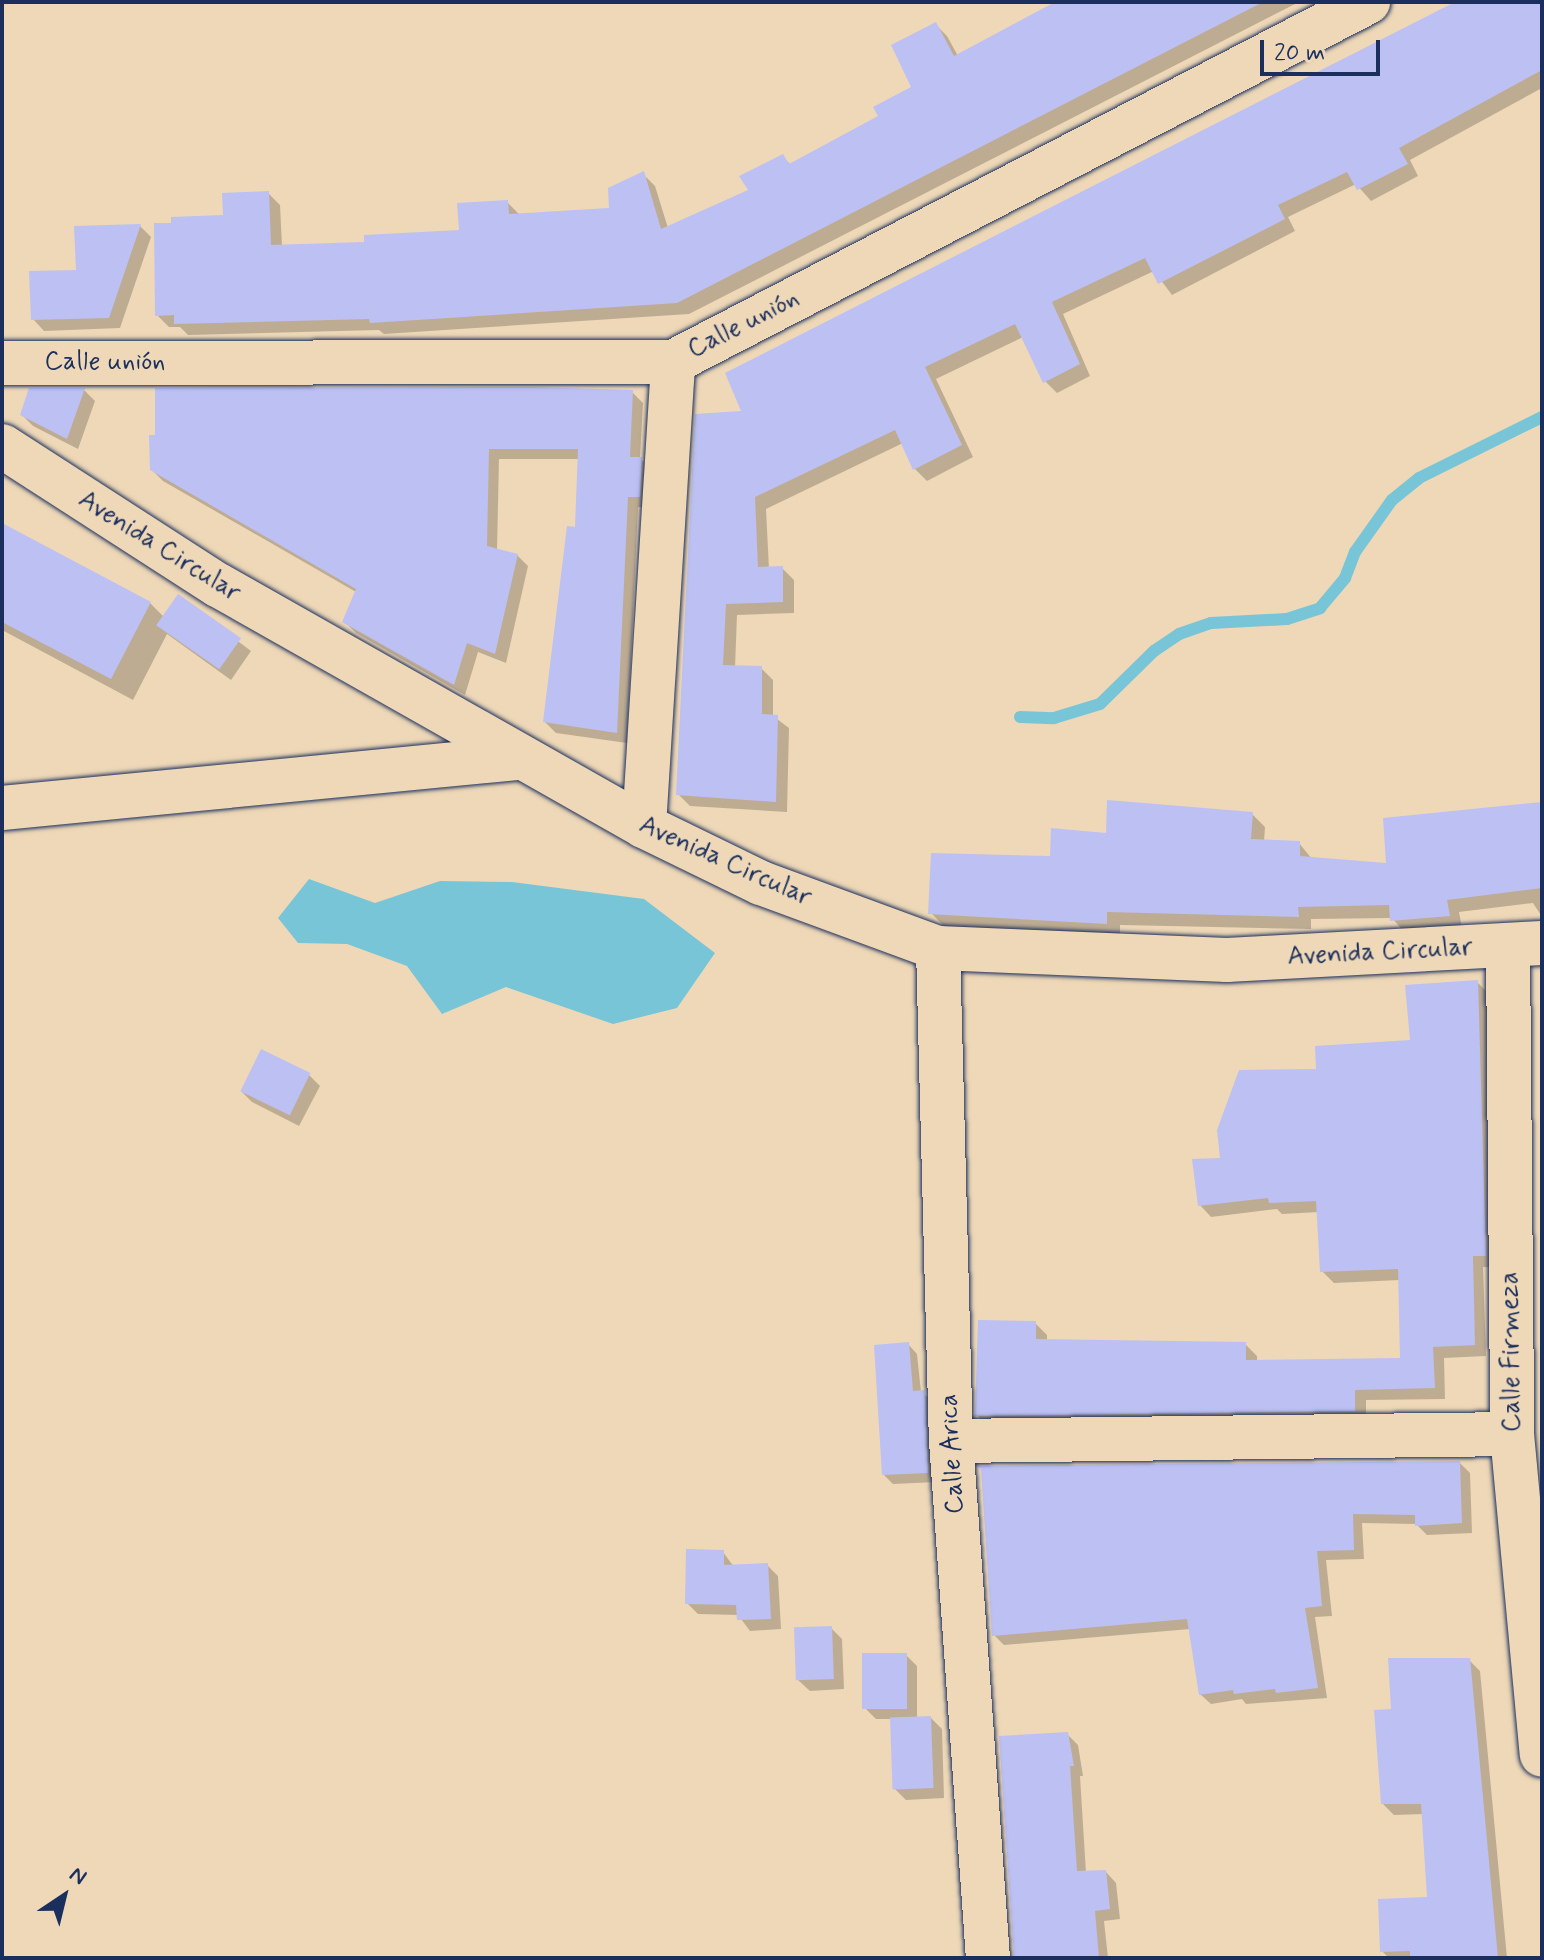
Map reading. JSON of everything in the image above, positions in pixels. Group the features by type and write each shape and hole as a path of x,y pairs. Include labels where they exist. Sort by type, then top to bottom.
{"street":[{"name":"Calle unión","path":"2,363 673,362 1368,2"},
{"path":"644,826 673,362"},
{"name":"Avenida Circular","path":"2,446 218,585 517,758 644,826 761,883 938,948 1227,960 1525,945"},
{"path":"2,808 517,758"},
{"name":"Calle Firmeza","path":"1525,945 1512,1434 1542,1755"},
{"name":"Calle Arica","path":"938,948 951,1441 988,1958"},
{"path":"951,1441 1512,1434"}],"water":[{"path":"309,879 375,903 440,881 512,882 644,899 715,953 677,1008 613,1024 506,987 442,1014 407,966 347,944 298,943 278,918"}],"building":[{"path":"1055,2 1263,2 677,303 370,323 369,319 174,324 174,315 155,316 154,223 171,223 171,217 223,215 222,193 269,191 271,245 364,242 364,235 459,230 457,203 508,200 509,214 609,208 608,188 644,171 661,229 748,190 739,176 783,154 789,164 878,116 873,107 911,87 891,45 936,22 954,56"},
{"path":"1455,2 1542,2 1542,70 1399,148 1408,164 1357,190 1347,172 1278,205 1285,219 1158,284 1145,258 1052,302 1080,364 1043,383 1015,324 925,367 962,445 913,470 895,430 755,497 758,567 783,566 783,602 726,604 723,665 762,666 762,714 778,715 776,802 676,795 695,414 741,411 725,373"},
{"path":"141,224 109,318 31,320 29,271 76,270 74,226"},
{"path":"531,387 633,390 630,457 642,457 640,497 628,497 617,733 543,722 567,526 575,527 578,449 489,449 487,546 518,554 495,654 467,643 454,685 342,622 356,589 150,470 149,435 155,435 155,388"},
{"path":"29,388 85,388 67,439 20,415"},
{"path":"2,523 151,602 111,679 2,622"},
{"path":"178,594 241,638 219,669 156,625"},
{"path":"1107,800 1253,812 1251,839 1300,841 1300,856 1386,863 1383,818 1542,802 1542,888 1447,900 1450,916 1390,921 1389,905 1298,907 1299,917 1107,912 1107,924 928,914 931,853 1050,856 1051,828 1106,833"},
{"path":"1478,980 1486,1256 1473,1256 1475,1345 1433,1347 1435,1388 1355,1390 1355,1411 975,1416 978,1320 1036,1321 1036,1339 1246,1342 1246,1360 1400,1358 1398,1269 1320,1272 1316,1201 1269,1203 1268,1198 1198,1206 1192,1159 1220,1158 1217,1130 1239,1070 1316,1069 1315,1046 1410,1040 1405,985"},
{"path":"261,1049 310,1073 290,1115 240,1091"},
{"path":"909,1342 913,1391 925,1390 928,1473 882,1475 874,1345"},
{"path":"1460,1461 1462,1523 1415,1526 1415,1515 1353,1514 1354,1550 1317,1551 1322,1606 1305,1608 1318,1688 1234,1694 1233,1690 1199,1695 1187,1619 992,1636 981,1469 978,1466"},
{"path":"686,1549 724,1550 724,1565 768,1563 771,1619 737,1620 736,1605 685,1604"},
{"path":"832,1626 834,1679 796,1680 794,1627"},
{"path":"862,1653 907,1653 907,1709 862,1709"},
{"path":"1388,1658 1470,1658 1498,1958 1410,1958 1410,1951 1380,1952 1378,1899 1427,1897 1421,1804 1381,1804 1374,1710 1391,1709"},
{"path":"931,1716 934,1788 893,1789 890,1717"},
{"path":"1068,1732 1074,1766 1070,1766 1077,1871 1106,1870 1110,1909 1095,1911 1099,1958 1014,1958 999,1736"}],"waterway":[{"path":"1020,717 1054,718 1100,704 1154,651 1179,634 1211,623 1287,619 1320,608 1345,578 1355,552 1392,500 1419,478 1542,417"}]}
